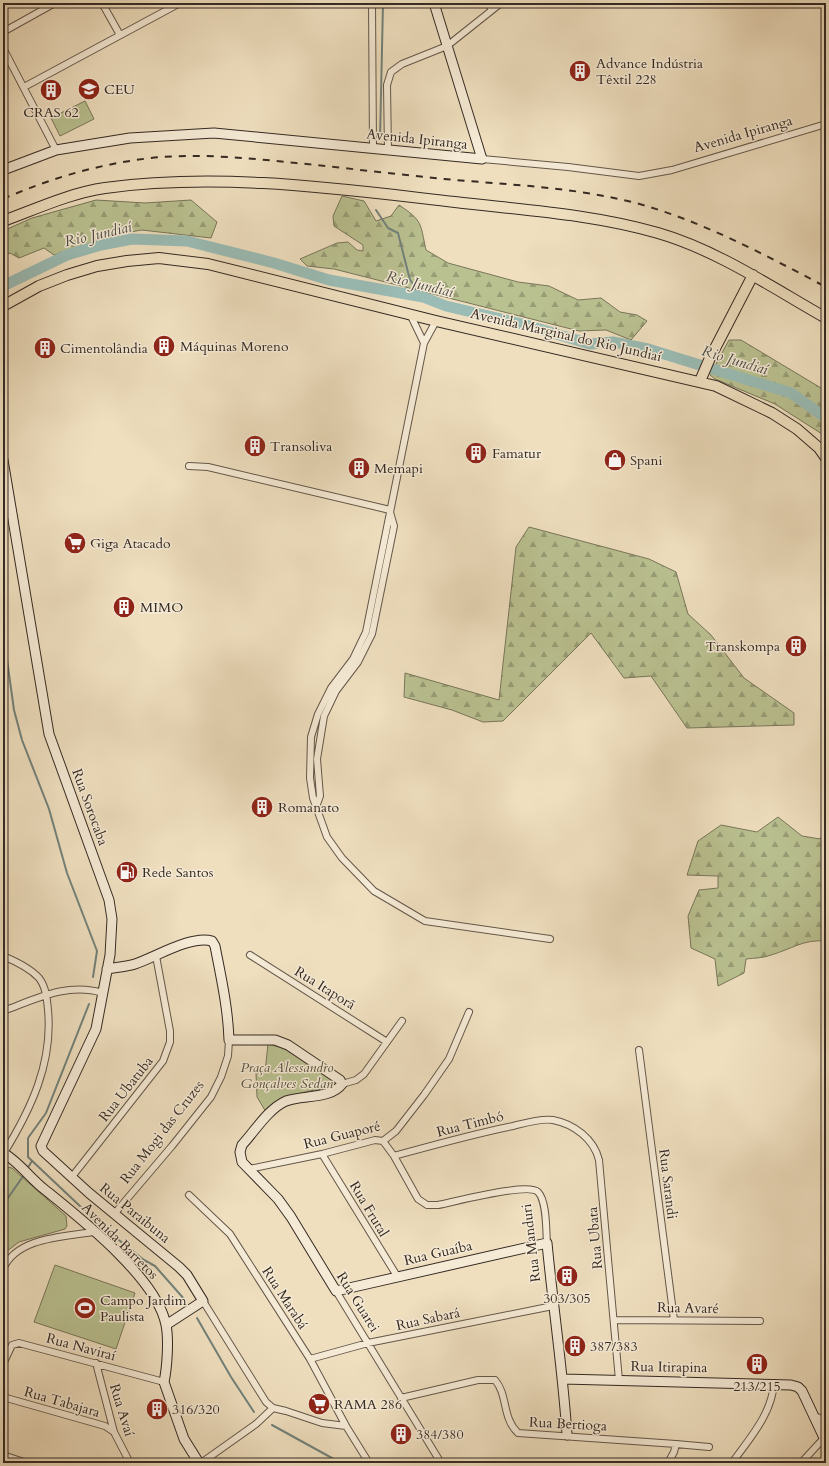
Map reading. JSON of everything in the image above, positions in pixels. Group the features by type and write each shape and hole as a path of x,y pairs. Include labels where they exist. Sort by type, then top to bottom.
{"main road":[{"path":"3,221 66,198 103,188 177,181 246,182 384,194 592,217 660,233 723,259 826,318"},
{"name":"Avenida Marginal do Rio Jundiaí","path":"3,306 39,286 97,266 159,258 208,264 436,321 701,378 772,413 801,433 819,448 826,458"},
{"path":"701,378 753,276"}],"street":[{"path":"3,32 55,3"},
{"path":"102,3 120,35"},
{"path":"24,87 180,3"},
{"path":"372,3 374,149"},
{"path":"434,3 482,159"},
{"path":"488,3 492,10"},
{"path":"387,151 388,85 391,72 402,64 447,46 501,3"},
{"path":"824,3 826,9"},
{"path":"3,48 56,150"},
{"name":"Avenida Ipiranga","path":"3,170 56,150 137,137 214,133 638,176 672,170 826,124"},
{"path":"410,314 424,344"},
{"path":"436,321 424,344 366,632 353,659 331,688 318,714 311,737 310,778 316,807 327,838 342,858 374,891 425,921 550,939"},
{"name":"Rua Sorocaba","path":"3,460 49,734 111,909 112,936 96,1029 42,1142 42,1151"},
{"path":"189,466 208,467 390,510"},
{"name":"Rua Mogi das Cruzes","path":"115,1213 172,1146 211,1096 221,1077 226,1063 229,1040 228,1023 215,946 212,941 205,939 192,941 156,956"},
{"name":"Rua Itaporã","path":"250,955 387,1042"},
{"path":"3,956 16,961 38,978 46,994 49,1037 36,1094 23,1122 3,1153"},
{"path":"107,969 134,964 156,956"},
{"name":"Rua Ubatuba","path":"72,1178 163,1061 170,1042 170,1031 156,956"},
{"path":"3,1011 46,994 76,989 89,989 103,993"},
{"name":"Rua Guaporé","path":"249,1169 322,1154 375,1140 383,1141 396,1131 410,1115 449,1059 469,1012"},
{"path":"229,1040 275,1040 288,1046 332,1073 342,1084 356,1080 364,1074 402,1021"},
{"name":"Rua Sarandi","path":"638,1050 674,1320"},
{"name":"Rua Guarei","path":"342,1084 334,1091 286,1102 275,1109 242,1145 240,1152 242,1162 278,1199 291,1218 441,1463"},
{"name":"Rua Timbó","path":"394,1156 493,1130 552,1120"},
{"name":"Rua Ubata","path":"552,1120 578,1130 588,1138 598,1153 620,1380"},
{"name":"Rua Manduri","path":"383,1141 394,1156 418,1199 427,1205 438,1205 512,1190 530,1188 537,1191 541,1197 544,1208 552,1306 563,1379 567,1435"},
{"name":"Rua Paraibuna","path":"42,1151 72,1178 179,1267 203,1301"},
{"name":"Avenida Barretos","path":"3,1153 93,1232 146,1285 166,1325 166,1373 164,1382 184,1439 200,1463"},
{"name":"Rua Frutal","path":"322,1154 396,1276"},
{"name":"Rua Marabá","path":"189,1195 230,1234 310,1359 346,1426 369,1463"},
{"path":"3,1269 7,1260 22,1248 48,1239 93,1232"},
{"name":"Rua Guaíba","path":"336,1292 396,1276 547,1243"},
{"path":"166,1325 203,1301 266,1402 273,1408 322,1423 346,1426"},
{"name":"Rua Sabará","path":"310,1359 368,1344 552,1306"},
{"name":"Rua Avaré","path":"615,1320 760,1321"},
{"name":"Rua Naviraí","path":"3,1364 12,1345 19,1343 164,1382"},
{"name":"Rua Avaí","path":"96,1363 114,1432 130,1463"},
{"name":"Rua Itirapina","path":"563,1379 774,1383 798,1387 807,1400 814,1416"},
{"name":"Rua Bertioga","path":"401,1398 478,1380 495,1380 499,1385 508,1419 512,1428 518,1433 567,1435 709,1447"},
{"path":"732,1463 770,1406 774,1383"},
{"name":"Rua Tabajara","path":"3,1397 104,1426 114,1432"},
{"path":"200,1463 256,1424 273,1408"},
{"path":"814,1416 826,1420"},
{"path":"801,1463 825,1440 814,1416"},
{"path":"669,1462 676,1444"},
{"path":"3,1455 27,1463"}],"green space":[{"path":"85,101 94,119 60,136 51,118"},
{"path":"342,196 364,201 376,221 391,216 399,205 417,219 423,234 426,250 448,263 518,282 549,286 578,300 601,298 620,312 637,315 647,321 631,340 606,330 579,331 334,269 307,266 300,259 337,243 348,242 357,250 363,251 363,245 334,226 333,216"},
{"path":"96,200 145,203 191,200 217,222 211,238 142,230 124,233 54,255 44,248 19,258 10,253 3,256 3,231 32,218"},
{"path":"729,340 741,340 826,391 826,438 775,404 715,379 710,375"},
{"path":"529,527 649,559 676,572 688,614 711,635 744,678 794,713 794,725 687,728 651,676 624,678 591,633 503,721 483,722 452,710 404,697 405,673 499,700 516,547"},
{"path":"778,817 802,836 820,839 826,829 826,941 804,943 768,956 746,959 744,973 718,986 715,959 691,948 688,916 699,890 718,888 718,876 687,875 698,841 721,825 757,832"},
{"name":"Praça Alessandro Gonçalves Sedan","path":"268,1044 283,1048 337,1083 334,1087 309,1091 285,1098 266,1112 257,1097 256,1073 265,1072"},
{"path":"3,1166 12,1168 66,1216 67,1226 65,1229 19,1242 3,1254"},
{"name":"Campo Jardim Paulista","path":"55,1265 135,1293 116,1349 34,1322"}],"waterway":[{"path":"380,140 383,3"},
{"path":"376,210 388,228 398,233 410,280 414,285 417,296"},
{"name":"Rio Jundiaí","path":"3,286 67,255 101,245 132,239 187,241 274,263 329,280 423,297 446,306 526,325 590,344 613,342 648,349 791,393 826,418"},
{"path":"3,631 14,710 22,740 49,809 67,873 97,951 93,977"},
{"path":"89,1004 46,1113 28,1138 28,1157 100,1225 144,1260 155,1266 185,1300"},
{"path":"27,1169 32,1161"},
{"path":"3,1205 24,1175"},
{"path":"197,1318 231,1377 254,1412"},
{"path":"272,1425 341,1463"}],"railway":[{"path":"3,199 57,178 94,168 151,158 187,156 260,159 444,179 569,190 643,205 691,221 737,242 826,287"}],"place":[{"name":"Advance Indústria Têxtil 228","path":"580,71"},
{"name":"CEU","path":"89,89"},
{"name":"CRAS 62","path":"51,90"},
{"name":"Máquinas Moreno","path":"164,346"},
{"name":"Cimentolândia","path":"45,348"},
{"name":"Transoliva","path":"255,446"},
{"name":"Famatur","path":"476,453"},
{"name":"Spani","path":"615,460"},
{"name":"Memapi","path":"359,468"},
{"name":"Giga Atacado","path":"75,543"},
{"name":"MIMO","path":"124,607"},
{"name":"Transkompa","path":"796,646"},
{"name":"Romanato","path":"262,807"},
{"name":"Rede Santos","path":"127,872"},
{"name":"303/305","path":"567,1276"},
{"name":"Campo Jardim Paulista","path":"85,1308"},
{"name":"387/383","path":"575,1346"},
{"name":"213/215","path":"757,1364"},
{"name":"RAMA 286","path":"319,1404"},
{"name":"316/320","path":"157,1409"},
{"name":"384/380","path":"401,1434"}]}
